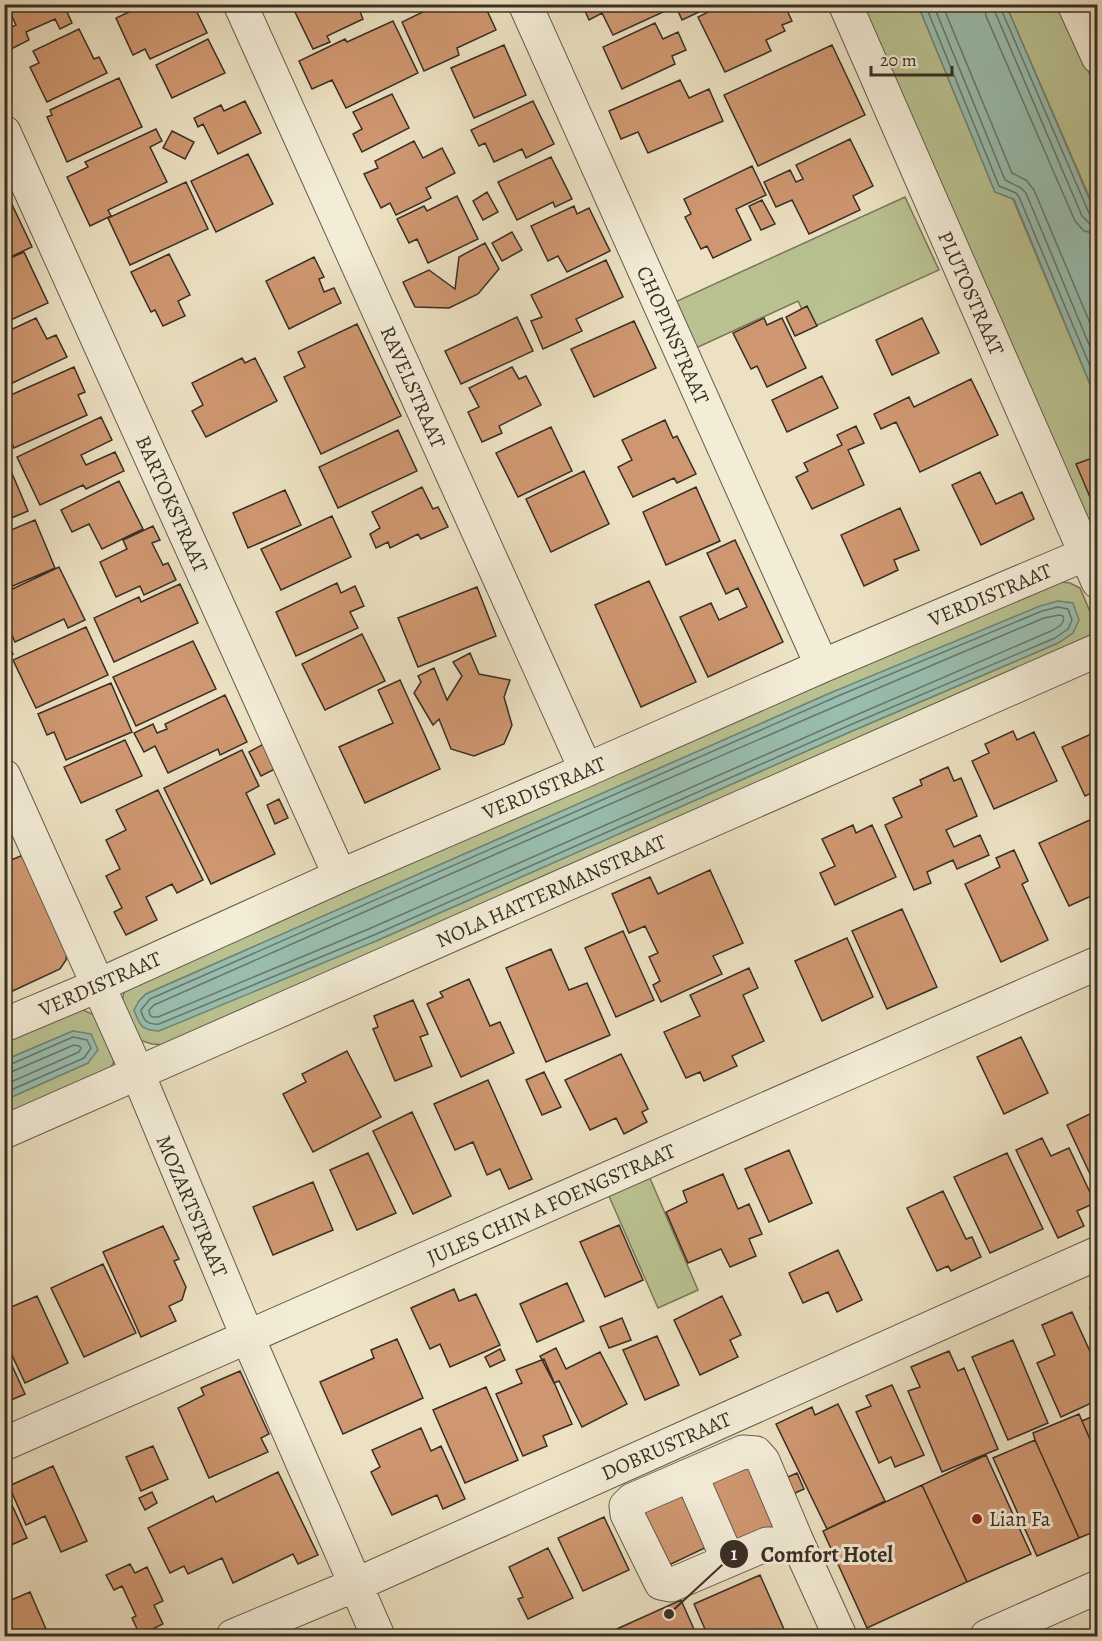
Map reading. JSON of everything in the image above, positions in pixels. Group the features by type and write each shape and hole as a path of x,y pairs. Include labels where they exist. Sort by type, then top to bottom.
{"street":[{"name":"RAVELSTRAAT","path":"240,4 586,770"},
{"name":"CHOPINSTRAAT","path":"525,4 822,666"},
{"name":"PLUTOSTRAAT","path":"845,4 1092,568"},
{"path":"1074,4 1098,57"},
{"name":"BARTOKSTRAAT","path":"4,132 340,876"},
{"name":"VERDISTRAAT","path":"4,1025 822,666 1092,568"},
{"name":"NOLA HATTERMANSTRAAT","path":"4,1132 1098,650"},
{"name":"MOZARTSTRAAT","path":"4,776 138,1074 248,1338 378,1636"},
{"name":"JULES CHIN A FOENGSTRAAT","path":"4,1444 1098,963"},
{"name":"DOBRUSTRAAT","path":"233,1636 355,1585 1098,1253"},
{"path":"788,1542 767,1544 671,1585 661,1583 627,1514 626,1506 632,1500 743,1452 756,1453 763,1461 821,1636"},
{"path":"691,1474 728,1560"},
{"path":"788,1542 840,1636"},
{"path":"987,1636 1098,1587"}],"shaded area":[{"path":"856,5 918,5 995,192 1013,199 1097,401 1097,558"},
{"path":"1006,5 1060,5 1097,91 1097,209 1095,210"},
{"path":"905,197 939,270 811,328 798,301 696,348 675,302"},
{"path":"1055,581 1070,583 1080,588 1091,614 1095,630 1092,640 166,1045 139,1040 122,1002 124,992 131,982","holes":["1073,633 1058,643 852,731 376,941 139,1001 146,994 835,691"]},
{"path":"81,1009 94,1015 115,1053 113,1064 106,1074 5,1121 4,1100 88,1063 73,1031 5,1060 5,1036"},
{"path":"649,1176 698,1290 658,1308 608,1194"}],"water":[{"path":"918,5 1006,5 1097,217 1097,401 1014,199 995,192"},
{"path":"1058,601 1073,603 1079,620 1073,633 1058,643 852,731 376,941 159,1031 148,1030 138,1020 134,1010 146,994 835,691 1040,606"},
{"path":"73,1031 91,1034 98,1050 88,1063 5,1100 5,1060"}],"building":[{"path":"14,4 59,4 62,11 66,10 72,23 60,29 55,19 26,32 29,40 9,50 4,41 4,31 16,25 8,8"},
{"path":"118,4 133,4 120,10"},
{"path":"146,4 193,4 207,33 150,59 145,49 133,55 116,18"},
{"path":"291,4 357,4 363,19 327,36 330,42 313,49"},
{"path":"439,4 484,4 496,30 457,48 459,55 424,71 402,22"},
{"path":"582,4 670,4 672,8 613,35 602,13 589,20"},
{"path":"675,4 716,4 682,20"},
{"path":"724,4 784,4 792,21 782,25 785,31 766,40 771,51 725,72 698,17"},
{"path":"393,21 418,73 346,108 332,80 312,89 299,61 345,39 347,42"},
{"path":"655,23 663,39 678,32 686,50 672,56 675,64 622,89 603,47"},
{"path":"79,29 94,59 99,57 107,73 47,102 30,67 39,63 33,51"},
{"path":"208,39 225,73 172,98 156,65"},
{"path":"504,45 526,95 474,118 451,68"},
{"path":"832,45 865,115 758,166 724,95"},
{"path":"119,78 142,127 67,162 47,117 52,115 50,110"},
{"path":"680,80 689,98 709,89 723,121 648,153 638,132 621,139 609,111"},
{"path":"392,94 409,128 362,152 353,134 362,129 353,112"},
{"path":"245,101 261,133 218,154 203,124 198,127 194,118 221,105 224,111"},
{"path":"533,101 554,144 526,158 522,149 494,162 485,143 479,146 471,130"},
{"path":"156,129 162,141 150,147 167,182 108,210 111,216 90,226 67,177 88,167 85,162"},
{"path":"172,131 194,142 185,159 163,148"},
{"path":"850,139 873,186 853,196 860,210 809,234 792,200 776,207 764,182 790,170 796,182 803,179 796,165"},
{"path":"414,141 423,158 442,148 455,173 426,188 431,198 396,215 390,203 381,208 364,174 378,168 375,161"},
{"path":"248,154 273,204 216,232 191,181"},
{"path":"551,157 572,199 555,207 553,202 517,220 498,182"},
{"path":"752,166 766,195 736,209 751,240 713,258 707,246 701,249 685,217 691,214 684,199"},
{"path":"186,182 208,229 130,265 108,218"},
{"path":"487,192 498,212 483,220 473,201"},
{"path":"8,196 32,247 4,260 4,198"},
{"path":"457,196 478,239 428,263 417,239 409,243 397,219 424,206 427,211"},
{"path":"762,200 775,224 761,230 749,206"},
{"path":"574,206 577,214 589,208 610,251 567,272 558,256 548,261 531,226"},
{"path":"512,232 522,250 502,261 492,243"},
{"path":"485,243 499,269 478,294 449,308 415,307 403,282 429,270 455,289 459,257"},
{"path":"24,252 48,303 4,323 4,261"},
{"path":"169,254 190,295 178,301 185,316 163,326 155,310 151,312 131,272"},
{"path":"314,257 324,277 319,279 324,292 334,288 341,303 289,329 266,281"},
{"path":"606,260 623,297 576,319 582,331 543,349 531,321 542,317 531,295"},
{"path":"807,306 817,326 795,336 786,317"},
{"path":"517,317 533,351 461,384 445,351"},
{"path":"36,318 47,339 56,335 67,357 4,387 4,333"},
{"path":"764,318 767,325 782,318 806,368 767,387 757,366 751,369 733,333"},
{"path":"922,318 939,353 892,375 876,340"},
{"path":"634,321 656,368 594,397 571,349"},
{"path":"357,324 401,416 321,454 284,377 305,367 298,352"},
{"path":"242,358 245,363 255,358 277,401 206,437 192,411 203,405 192,383"},
{"path":"74,367 85,392 78,395 87,415 14,448 4,426 8,423 4,414 4,398"},
{"path":"512,367 519,379 526,376 541,405 499,426 502,433 482,442 468,412 479,407 469,388"},
{"path":"822,376 838,408 787,432 772,400"},
{"path":"971,379 998,435 920,472 896,422 881,429 874,414 909,397 914,407"},
{"path":"101,417 112,440 81,455 86,465 115,452 124,471 86,489 83,485 40,505 17,457"},
{"path":"665,420 673,438 677,436 696,474 677,483 674,478 633,497 618,467 632,460 622,440"},
{"path":"856,426 864,443 848,450 864,485 812,509 796,477 808,471 804,463 842,445 837,435"},
{"path":"551,427 572,471 518,497 496,453"},
{"path":"398,430 417,471 338,508 319,467"},
{"path":"1098,456 1098,516 1076,464"},
{"path":"8,464 28,511 4,521 4,466"},
{"path":"584,471 609,524 551,552 526,499"},
{"path":"980,472 996,504 1022,492 1034,519 981,545 952,485"},
{"path":"119,481 143,529 102,549 89,524 72,532 61,510"},
{"path":"422,487 433,509 438,507 448,527 421,539 418,534 390,548 388,542 376,548 370,534 380,528 372,512"},
{"path":"696,487 720,541 666,565 643,512"},
{"path":"285,490 301,525 248,548 233,513"},
{"path":"900,508 919,550 894,560 898,570 864,586 841,535"},
{"path":"332,516 351,557 281,590 261,549"},
{"path":"35,520 55,568 8,588 4,579 4,533"},
{"path":"153,526 160,540 152,543 163,565 168,563 176,580 144,595 140,586 116,597 100,562 127,549 123,540"},
{"path":"735,540 783,642 708,677 680,617 711,603 719,620 747,607 738,588 726,594 707,553"},
{"path":"59,567 85,620 68,628 64,619 15,642 4,622 4,593"},
{"path":"649,581 696,682 641,707 595,605"},
{"path":"337,583 341,593 355,586 364,606 350,612 358,628 296,656 276,612"},
{"path":"180,584 198,623 114,662 94,618 139,597 141,602"},
{"path":"477,587 496,636 418,667 398,618"},
{"path":"86,627 108,675 36,708 13,660"},
{"path":"362,634 385,681 325,710 302,664"},
{"path":"7,641 13,654 4,658 4,642"},
{"path":"193,641 216,689 136,726 113,677"},
{"path":"470,653 479,674 510,680 504,697 512,725 504,744 474,756 451,749 439,719 433,725 414,693 421,682 418,676 434,668 447,700 462,676 453,662"},
{"path":"400,680 440,769 365,803 339,747 393,723 378,690"},
{"path":"111,683 132,732 66,760 54,732 47,735 38,714"},
{"path":"225,695 247,742 220,755 218,749 168,773 155,746 144,752 134,733 153,724 157,733 167,729 165,724"},
{"path":"1013,731 1017,740 1034,732 1057,781 994,809 972,761 989,753 985,744"},
{"path":"1098,731 1098,790 1085,796 1062,747"},
{"path":"125,740 142,776 81,803 64,767"},
{"path":"269,741 281,766 261,776 249,752"},
{"path":"242,750 259,786 246,793 275,854 211,884 164,788"},
{"path":"948,767 954,781 961,778 977,816 946,830 954,847 980,835 989,855 957,869 953,860 927,872 931,883 914,890 885,825 902,817 893,798 922,785 920,780"},
{"path":"158,790 203,880 177,893 172,884 146,897 157,920 126,935 114,912 122,908 106,876 120,869 106,840 126,830 116,810"},
{"path":"279,799 288,818 275,824 267,805"},
{"path":"1092,819 1098,830 1098,893 1069,906 1039,843"},
{"path":"853,825 856,833 872,825 896,877 835,905 820,873 835,866 822,839"},
{"path":"1014,850 1028,881 1022,884 1048,940 1001,962 965,884 1000,867 996,858"},
{"path":"23,855 67,948 66,960 60,969 4,995 4,863"},
{"path":"710,870 743,943 713,956 722,974 661,1002 653,985 660,981 649,957 658,953 645,926 629,933 612,894 650,877 658,894"},
{"path":"902,909 937,987 887,1009 852,931"},
{"path":"623,931 654,1000 616,1017 585,948"},
{"path":"847,938 873,997 822,1021 795,961"},
{"path":"551,949 569,990 587,983 610,1035 546,1062 506,968"},
{"path":"749,968 758,988 743,995 764,1041 732,1056 737,1066 704,1081 700,1072 686,1078 664,1032 700,1016 690,995"},
{"path":"469,979 490,1026 500,1022 514,1053 461,1077 427,1004 443,997 440,992"},
{"path":"413,1000 428,1034 420,1037 432,1066 395,1081 373,1029 378,1027 374,1016"},
{"path":"1021,1037 1048,1093 1004,1114 977,1057"},
{"path":"347,1051 381,1117 313,1152 283,1094 306,1082 302,1074"},
{"path":"621,1054 648,1109 642,1112 647,1122 624,1134 616,1118 590,1130 565,1080"},
{"path":"544,1072 561,1107 542,1115 526,1080"},
{"path":"488,1080 532,1179 509,1189 500,1169 487,1175 473,1142 455,1150 434,1104"},
{"path":"1098,1110 1098,1191 1067,1125"},
{"path":"412,1112 451,1196 413,1214 373,1131"},
{"path":"1042,1138 1051,1156 1069,1148 1095,1203 1077,1211 1084,1226 1058,1238 1016,1150"},
{"path":"789,1150 812,1203 769,1222 745,1169"},
{"path":"368,1153 396,1213 357,1230 330,1170"},
{"path":"1007,1153 1043,1229 990,1253 954,1177"},
{"path":"723,1174 738,1209 749,1204 762,1234 749,1239 756,1256 730,1267 721,1249 688,1263 666,1212 687,1202 683,1191"},
{"path":"313,1182 333,1230 273,1255 253,1207"},
{"path":"943,1191 966,1239 972,1237 981,1257 951,1271 948,1266 937,1271 907,1208"},
{"path":"619,1225 643,1280 605,1297 580,1242"},
{"path":"163,1226 179,1259 174,1261 186,1287 182,1300 169,1306 176,1321 141,1337 103,1252"},
{"path":"838,1250 862,1300 837,1312 828,1292 803,1303 789,1273"},
{"path":"103,1264 136,1333 84,1357 51,1288"},
{"path":"567,1283 584,1321 537,1342 520,1304"},
{"path":"454,1289 459,1301 476,1294 500,1345 450,1367 440,1344 430,1349 411,1308"},
{"path":"37,1296 68,1363 25,1383 4,1338 4,1310"},
{"path":"722,1296 741,1335 730,1340 738,1357 700,1375 674,1320"},
{"path":"1098,1305 1098,1326 1090,1308"},
{"path":"1072,1312 1098,1369 1098,1400 1061,1417 1037,1363 1055,1355 1042,1325"},
{"path":"622,1318 631,1340 609,1348 600,1327"},
{"path":"657,1336 679,1385 645,1400 623,1350"},
{"path":"397,1339 423,1398 343,1434 320,1382 374,1358 371,1350"},
{"path":"1013,1340 1048,1423 1008,1440 972,1357"},
{"path":"4,1348 25,1394 4,1403"},
{"path":"556,1348 566,1369 600,1352 627,1404 582,1427 559,1381 554,1383 540,1356"},
{"path":"500,1349 505,1360 490,1367 485,1357"},
{"path":"949,1351 958,1371 964,1368 998,1449 942,1472 908,1391 920,1387 911,1367"},
{"path":"544,1359 572,1424 543,1436 547,1446 523,1456 496,1394 522,1383 516,1370"},
{"path":"240,1371 269,1434 261,1438 268,1452 209,1478 178,1408 204,1395 201,1388"},
{"path":"892,1385 924,1455 895,1467 891,1457 879,1463 856,1412 871,1406 866,1396"},
{"path":"486,1387 518,1460 465,1483 433,1410"},
{"path":"838,1404 885,1501 827,1529 776,1424 812,1407 815,1415"},
{"path":"1079,1414 1098,1458 1098,1530 1079,1538 1033,1433"},
{"path":"1098,1414 1098,1458 1082,1421"},
{"path":"421,1428 431,1451 441,1446 465,1499 443,1509 437,1495 392,1515 371,1472 380,1467 372,1450"},
{"path":"1035,1440 1079,1538 1037,1556 993,1458"},
{"path":"153,1446 168,1479 141,1491 126,1457"},
{"name":"Lian Fa","path":"986,1455 1031,1554 967,1582 922,1485"},
{"path":"755,1465 781,1526 736,1544 711,1483"},
{"path":"53,1466 87,1541 61,1552 45,1516 26,1525 9,1486"},
{"path":"278,1472 318,1555 298,1564 293,1554 233,1583 222,1558 188,1574 184,1566 170,1573 148,1528 213,1496 216,1502"},
{"path":"786,1473 788,1477 797,1473 804,1489 795,1493 796,1497 788,1501"},
{"path":"922,1485 967,1582 867,1628 823,1531"},
{"path":"684,1488 711,1545 669,1565 642,1508"},
{"path":"152,1492 157,1503 145,1510 139,1498"},
{"path":"7,1494 27,1538 4,1548 4,1495"},
{"path":"604,1517 629,1570 583,1591 558,1538"},
{"path":"548,1548 573,1598 528,1619 518,1599 523,1597 509,1567"},
{"path":"130,1564 135,1573 147,1567 163,1601 154,1605 163,1624 140,1635 132,1618 136,1616 122,1586 114,1590 106,1575"},
{"path":"760,1575 787,1636 708,1636 694,1604"},
{"path":"30,1592 49,1636 9,1636 4,1625 4,1603"},
{"path":"681,1600 697,1636 622,1636 619,1628"},
{"path":"619,1628 622,1636 601,1636"}],"place":[{"name":"Lian Fa","path":"977,1519"},
{"name":"Comfort Hotel","path":"669,1614"}]}
